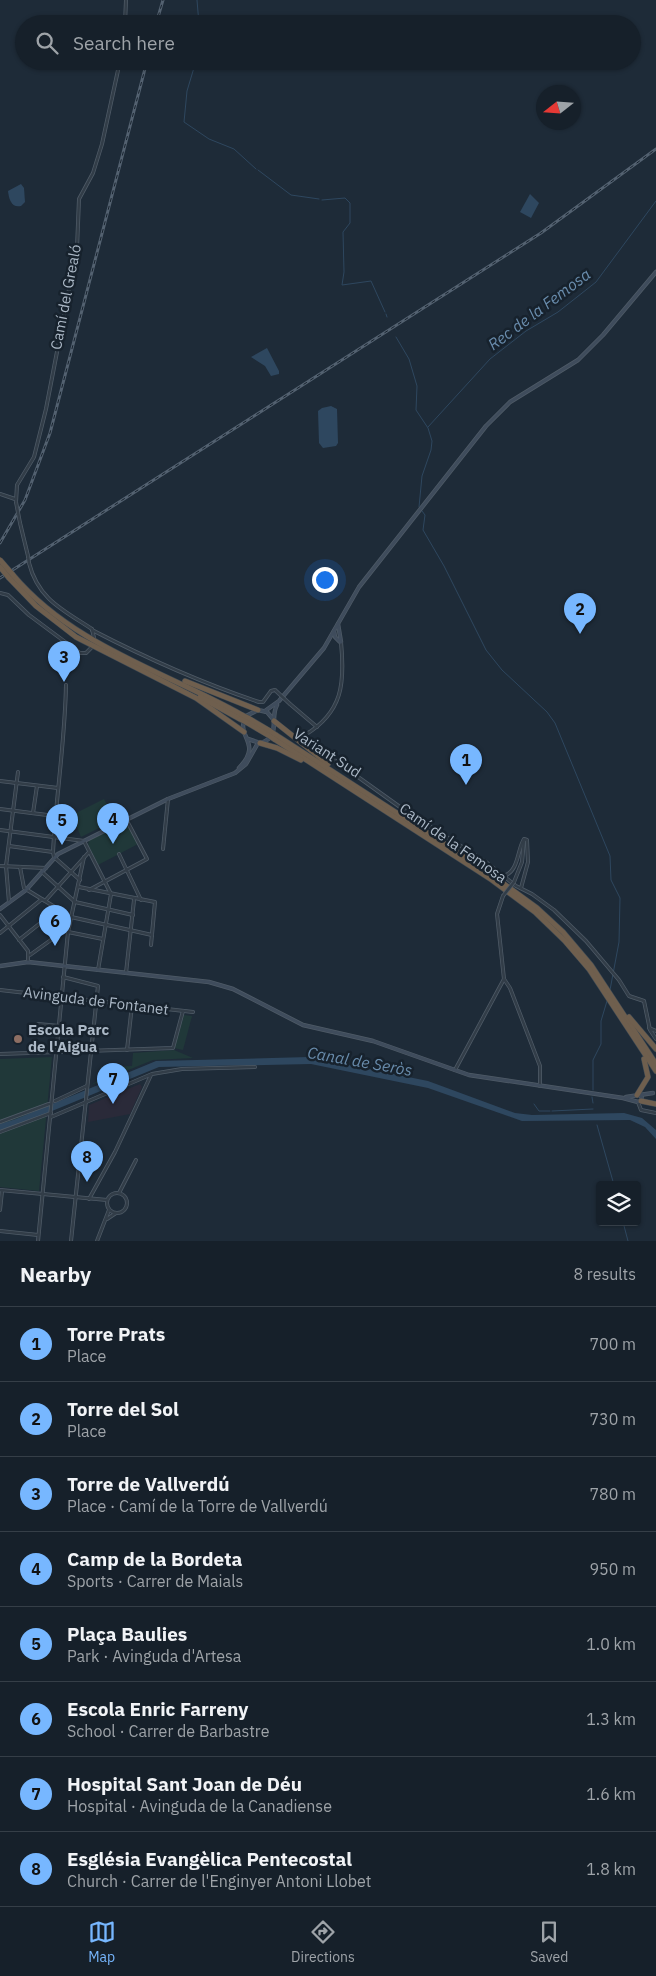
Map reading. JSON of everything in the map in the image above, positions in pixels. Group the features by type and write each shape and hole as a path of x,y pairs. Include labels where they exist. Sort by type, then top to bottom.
{"highway":[{"path":"0,560 11,577"},
{"path":"0,567 36,606 65,629 94,647 148,672 206,704 244,732"},
{"name":"Variant Sud","path":"11,577 56,617 106,648 247,720 371,801"},
{"path":"106,648 261,711"},
{"name":"Variant Sud","path":"148,672 241,717"},
{"path":"273,720 311,752 392,809"},
{"name":"Variant Sud","path":"275,737 392,809 522,896 559,928 587,960 604,985"},
{"path":"259,743 288,752 371,801 492,880 529,907 570,946 604,985 656,1064"},
{"path":"604,985 618,1006 656,1049"},
{"path":"618,1006 628,1030 646,1063 648,1073 646,1084 639,1099 656,1104"},
{"path":"628,1030 656,1071"}],"main road":[{"path":"0,909 26,890 54,857 169,798 233,773 244,766 259,743 267,740 273,734 274,710 279,701 326,644 359,588 457,461 496,414 510,402 578,360 603,335 656,272"},
{"path":"338,624 341,642"},
{"path":"333,633 339,634"},
{"path":"333,633 341,642"},
{"path":"326,644 336,638"},
{"path":"244,766 249,752 248,738 242,725 246,716 261,711 279,701"},
{"path":"261,711 273,720"},
{"path":"248,738 259,743"},
{"path":"233,773 245,761 249,752"},
{"path":"0,966 28,962 208,982 226,986 303,1025 373,1041 472,1076 623,1098 639,1099 655,1092"}],"street":[{"path":"125,15 126,0"},
{"name":"Camí del Grealó","path":"15,500 18,482 34,456 45,413 77,248 79,199 93,173 101,148 118,70"},
{"path":"0,494 15,500 29,563 36,584 47,599 92,630 206,683 259,702 263,702 275,690 317,727"},
{"path":"0,593 8,595 29,614 80,653 86,653 91,648"},
{"path":"92,630 94,638"},
{"name":"Camí de la Femosa","path":"341,642 342,688 332,711 317,727 304,736 308,742 407,812 554,910 586,941 615,976 628,996 644,1001 649,1028 656,1039"},
{"path":"66,685 64,754 58,788 53,852 54,857 80,880"},
{"path":"9,902 6,866 18,772"},
{"path":"0,781 58,788"},
{"path":"33,813 37,786"},
{"path":"163,849 169,798"},
{"path":"0,809 55,816"},
{"path":"89,890 147,859 126,819"},
{"path":"0,830 84,841 111,894 98,970"},
{"path":"504,876 509,874 514,868 524,839"},
{"path":"524,839 522,862 514,882 503,896 497,914 504,979 510,988 519,1017 540,1066 540,1086"},
{"path":"521,888 528,868 529,852 528,842 524,839"},
{"path":"73,840 75,845"},
{"path":"9,846 53,852"},
{"path":"0,933 43,900 89,852"},
{"path":"119,854 141,900"},
{"path":"38,1241 68,932 84,857"},
{"path":"0,866 46,868"},
{"path":"20,867 22,885 26,890 72,918 152,935"},
{"path":"42,872 75,902 133,915"},
{"path":"78,887 155,902 151,945"},
{"path":"126,973 134,899"},
{"path":"20,940 58,909"},
{"path":"0,915 20,940 29,956 28,962"},
{"path":"29,956 69,927"},
{"path":"68,932 103,939"},
{"path":"63,977 98,986 71,1241"},
{"path":"455,1071 504,979"},
{"name":"Avinguda de Fontanet","path":"0,990 193,1012"},
{"path":"127,1050 132,1006"},
{"path":"0,1054 172,1048 184,1011"},
{"path":"38,1024 59,1026"},
{"path":"649,1028 656,1031"},
{"path":"0,1132 86,1102 152,1074 182,1069 255,1067"},
{"path":"89,1199 115,1152 152,1074"},
{"path":"140,1079 144,1079 146,1084"},
{"path":"0,1122 87,1086"},
{"path":"639,1099 642,1110 656,1113"},
{"path":"107,1200 112,1194 118,1192 136,1160"},
{"path":"0,1210 1,1191 107,1200"},
{"path":"106,1220 116,1213 123,1211 127,1202 124,1196 118,1192"},
{"path":"97,1241 109,1208 107,1200"},
{"path":"109,1208 116,1213"},
{"path":"0,1230 38,1235"}],"shaded area":[{"path":"21,184 24,188 25,202 21,206 15,206 11,202 8,191"},
{"path":"530,194 539,203 531,218 520,212"},
{"path":"267,348 279,374 271,376 265,366 251,357"},
{"path":"331,406 337,409 338,443 336,446 323,448 319,443 318,411"},
{"path":"309,1057 428,1081 515,1113 532,1115 624,1113 642,1118 656,1130 656,1139 645,1127 630,1120 522,1121 428,1088 311,1064 159,1067 18,1125 0,1130 0,1124 156,1061"},
{"path":"140,1084 142,1087 130,1114 88,1122 89,1105"}],"green space":[{"path":"104,799 115,820 81,837 72,815"},
{"path":"126,822 138,844 98,865 88,845 89,840"},
{"path":"184,1015 192,1016 183,1050 174,1048"},
{"path":"174,1050 193,1058 153,1060 91,1085 100,1079 101,1066 106,1074 113,1071 111,1067 132,1066 133,1053"},
{"path":"52,1057 39,1191 0,1187 0,1059"}],"waterway":[{"path":"197,0 198,15"},
{"path":"193,70 187,91 184,122 209,139 234,149 256,169"},
{"path":"258,170 291,195 319,199"},
{"path":"322,200 345,198 350,203 350,223 343,232 344,272 342,285 371,281 385,312"},
{"name":"Rec de la Femosa","path":"428,427 490,359 526,331 558,312 596,282 656,201"},
{"path":"396,337 409,359 417,386 416,410 428,428 432,441 431,450 422,476 419,507 425,515 423,530 444,566 486,650 502,670 547,712 555,723 610,856 611,880 620,898 619,942 610,990"},
{"path":"593,1090 593,1060 601,1044 601,1021 607,1001"},
{"path":"592,1097 593,1103"},
{"path":"534,1104 539,1111 550,1111"},
{"path":"552,1111 593,1109"},
{"path":"597,1125 613,1181"},
{"path":"624,1226 628,1241"}],"railway":[{"path":"159,15 163,0"},
{"path":"0,543 25,500 50,433 145,70"},
{"path":"0,578 541,233 656,149"}],"place":[{"name":"Torre del Sol","path":"580,634"},
{"name":"Torre de Vallverdú","path":"64,682"},
{"name":"Torre Prats","path":"466,785"},
{"name":"Camp de la Bordeta","path":"113,844"},
{"name":"Plaça Baulies","path":"62,845"},
{"name":"Escola Enric Farreny","path":"55,946"},
{"name":"Escola Parc de l'Aigua","path":"18,1039"},
{"name":"Hospital Sant Joan de Déu","path":"113,1104"},
{"name":"Església Evangèlica Pentecostal","path":"87,1182"}],"water label":[{"name":"Canal de Seròs","path":"360,1061"}]}
